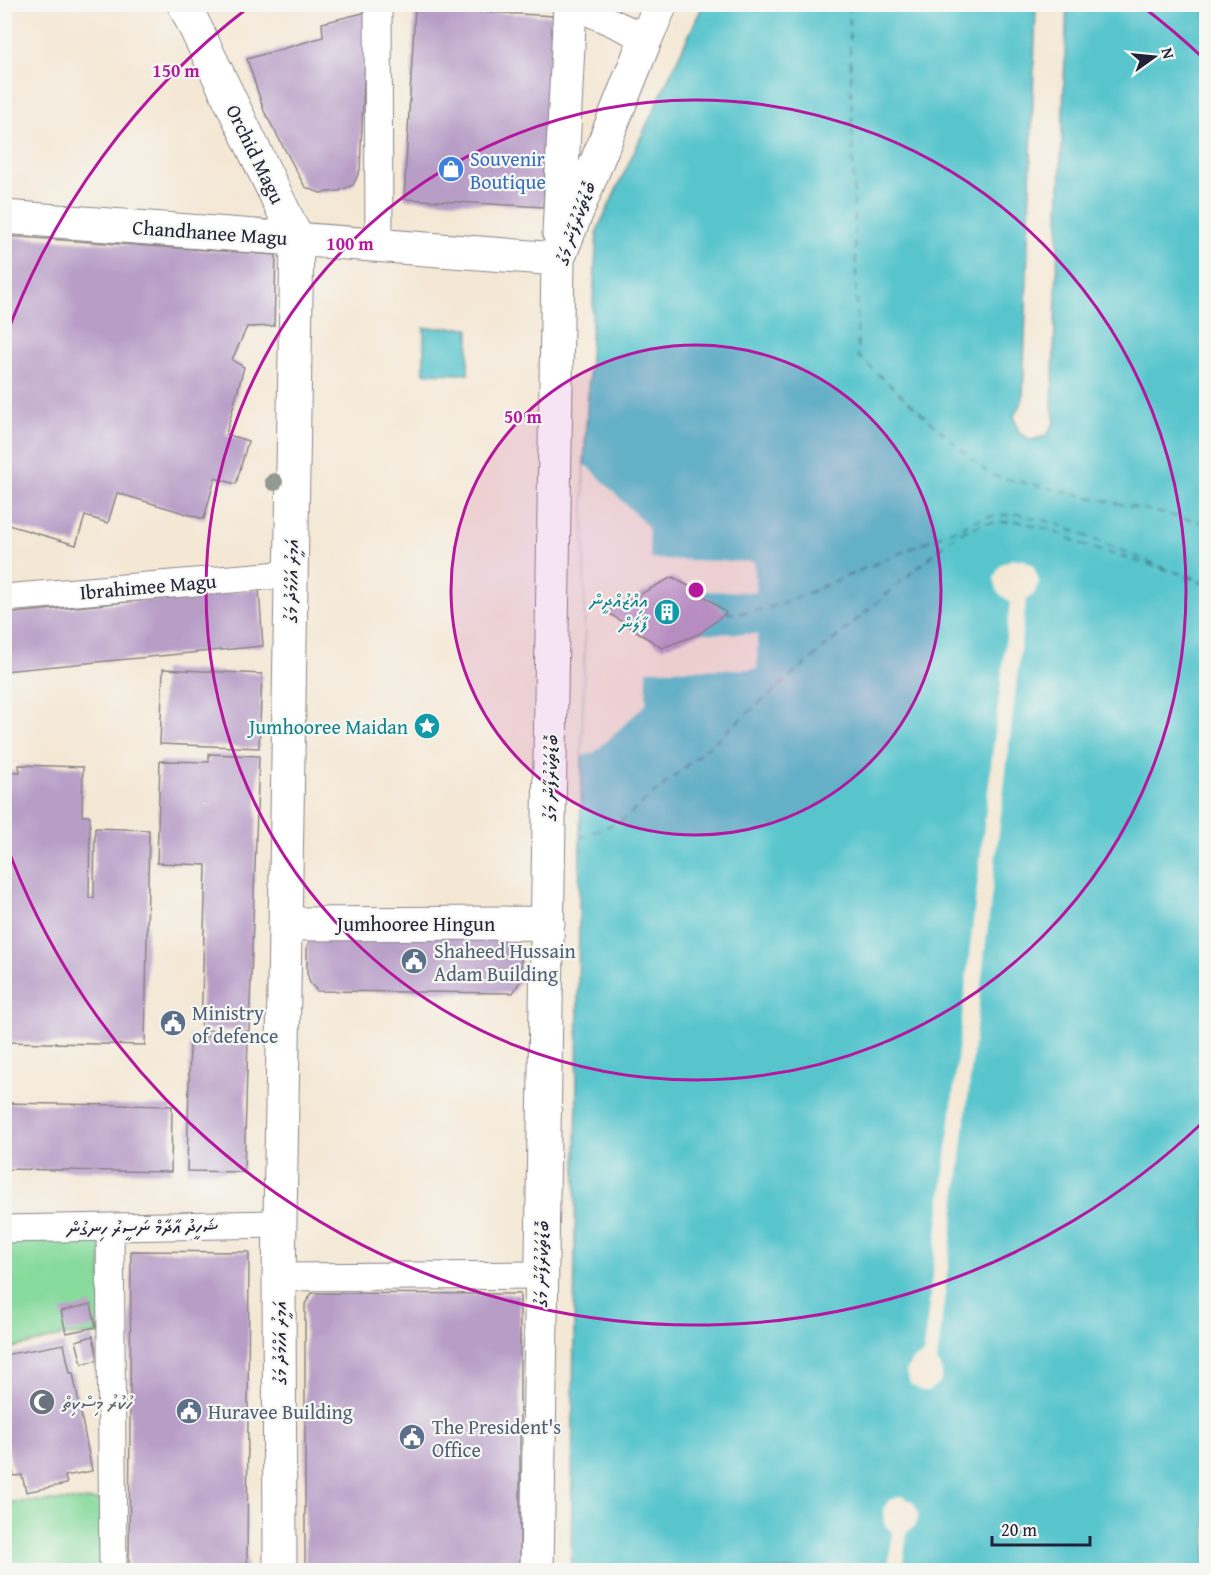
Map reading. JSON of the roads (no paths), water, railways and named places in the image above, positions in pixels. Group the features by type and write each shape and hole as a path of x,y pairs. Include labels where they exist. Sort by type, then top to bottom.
{"street":[{"name":"Orchid Magu","path":"184,4 297,239"},
{"path":"378,4 379,245"},
{"path":"558,259 571,4 646,39"},
{"name":"ބޮޑުތަކުރުފާނު މަގު","path":"537,1570 558,259 660,4"},
{"name":"Chandhanee Magu","path":"4,217 558,259"},
{"name":"އަމީރު އަހްމަދު މަގު","path":"280,1570 279,1277 297,239"},
{"name":"Ibrahimee Magu","path":"4,598 291,574"},
{"name":"Jumhooree Hingun","path":"285,924 548,923"},
{"name":"ޝަހީދު އާދާމް ނަސީރު ހިނގުން","path":"4,1229 280,1224"},
{"path":"110,1227 113,1570"},
{"path":"279,1277 541,1275"}],"water":[{"path":"703,5 1036,5 1023,399 1014,416 1019,433 1031,440 1046,436 1055,422 1052,405 1067,5 1206,5 1206,1570 571,1570 580,838 585,641 584,465 597,231"},
{"path":"424,328 469,328 468,374 424,373"}],"place":[{"name":"Souvenir Boutique","path":"451,169"},
{"name":"އިއްޒުއްދީން ފާލަން","path":"667,612"},
{"name":"Jumhooree Maidan","path":"427,726"},
{"name":"Shaheed Hussain Adam Building","path":"414,961"},
{"name":"Ministry of defence","path":"173,1023"},
{"name":"ހުކުރު މިސްކިތް","path":"42,1402"},
{"name":"Huravee Building","path":"189,1411"},
{"name":"The President's Office","path":"412,1437"}]}
